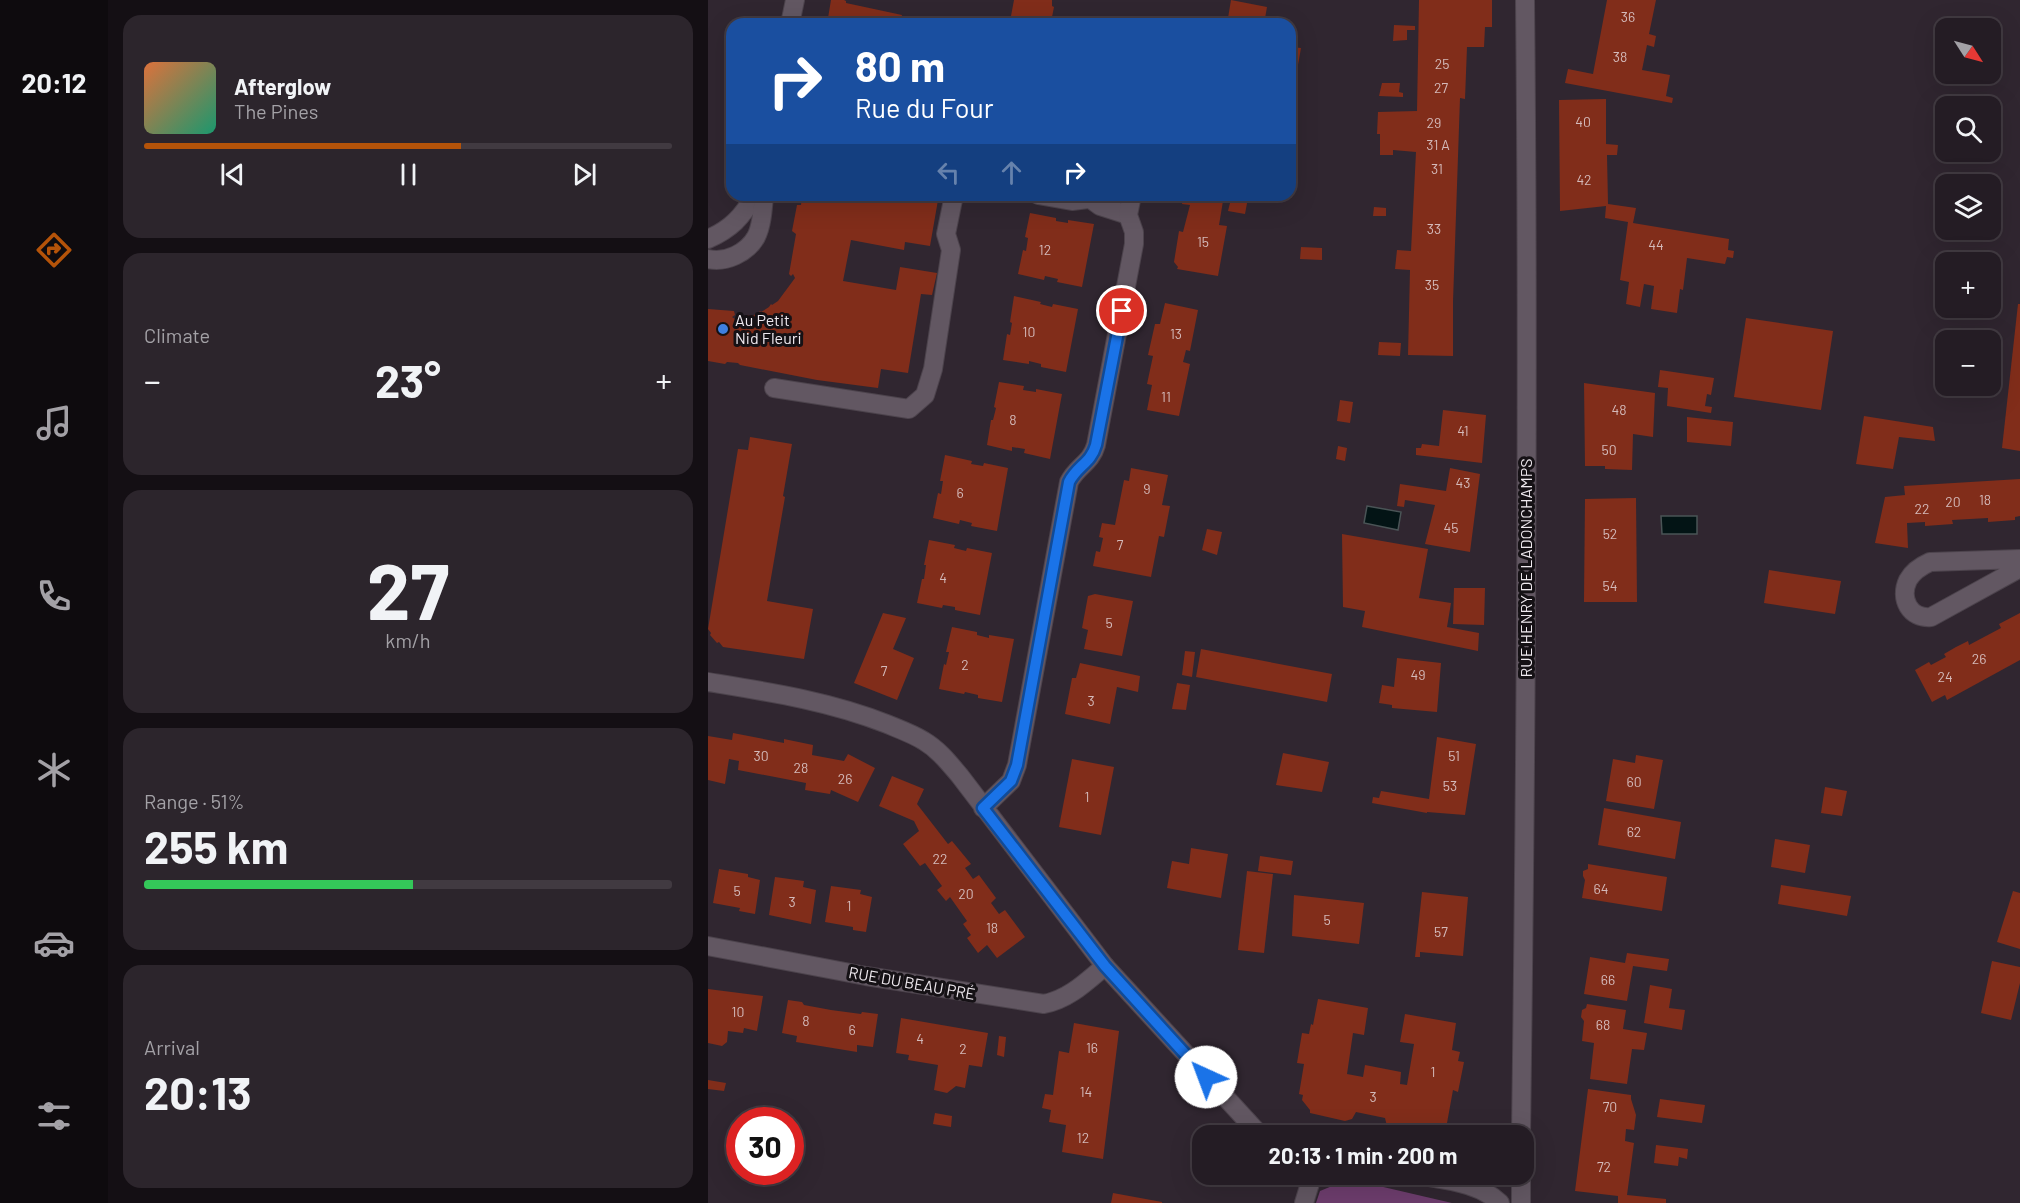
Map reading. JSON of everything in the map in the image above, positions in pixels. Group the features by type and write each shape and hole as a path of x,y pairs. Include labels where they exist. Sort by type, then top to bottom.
{"street":[{"path":"791,18 795,0"},
{"name":"RUE HENRY DE LADONCHAMPS","path":"1520,1125 1524,989 1527,383 1525,0"},
{"path":"710,238 726,230 738,219 751,201"},
{"path":"712,260 735,256 757,236 763,201"},
{"path":"774,388 909,409 925,395 933,369 951,250 946,234 953,201"},
{"path":"1092,201 1100,206 1128,215"},
{"path":"983,808 1011,781 1017,765 1069,482 1072,476 1092,458 1096,445 1134,244 1134,232 1128,215 1131,201"},
{"path":"2020,559 1930,562 1921,566 1908,580 1905,591 1907,605 1913,613 1922,618 1931,617 2020,568"},
{"path":"708,682 827,704 865,715 903,730 924,741 943,755 1105,966 1251,1125"},
{"name":"RUE DU BEAU PRÉ","path":"708,946 866,976 1044,1004 1069,995 1105,966"},
{"path":"1304,1203 1309,1185"},
{"path":"1467,1185 1492,1195 1500,1203"},
{"path":"1521,1185 1521,1203"}],"shaded area":[{"path":"1367,506 1401,512 1398,530 1364,523"},
{"path":"1661,516 1697,516 1697,534 1662,534"},
{"path":"1334,1185 1375,1185 1452,1203 1316,1203 1320,1191"}],"building":[{"path":"831,0 844,0 846,3 902,15 901,18 828,18"},
{"path":"1014,0 1052,0 1054,7 1052,18 1011,16"},
{"path":"1231,0 1267,7 1265,18 1228,18"},
{"path":"1419,0 1492,0 1492,27 1485,27 1484,47 1467,47 1465,99 1460,98 1453,356 1408,355 1410,270 1395,269 1397,250 1411,251 1416,152 1393,150 1393,155 1380,155 1380,134 1377,134 1378,112 1417,111"},
{"path":"1607,0 1656,0 1649,34 1656,36 1654,47 1647,45 1642,70 1670,75 1666,96 1673,98 1672,103 1565,83 1568,69 1593,74"},
{"path":"1394,25 1415,26 1415,30 1407,30 1407,40 1393,41"},
{"path":"1296,48 1301,48 1296,76"},
{"path":"1382,83 1400,83 1399,92 1403,93 1403,97 1379,96"},
{"path":"1606,99 1606,144 1618,145 1617,155 1607,155 1608,204 1636,208 1633,223 1729,239 1728,250 1734,251 1733,258 1727,257 1725,264 1687,258 1677,313 1651,309 1654,286 1644,284 1640,307 1626,304 1629,282 1620,280 1628,222 1605,218 1606,206 1560,211 1559,100"},
{"path":"801,201 938,201 930,246 905,242 904,250 851,240 843,281 896,290 900,267 937,273 932,295 921,294 908,373 881,369 878,388 817,380 738,363 727,362 725,364 708,361 708,309 734,311 735,315 732,317 735,319 757,314 778,301 795,278 793,274 791,276 789,274 796,234 792,231 797,205 801,205"},
{"path":"1183,201 1223,201 1219,225 1227,226 1218,276 1177,269 1174,262 1179,231 1183,232 1190,205 1182,204"},
{"path":"1230,201 1247,201 1245,214 1228,211"},
{"path":"1374,207 1386,208 1386,216 1373,216"},
{"path":"1030,213 1056,218 1056,221 1068,223 1068,220 1094,224 1082,287 1057,282 1058,279 1045,276 1044,280 1018,274 1023,250 1026,251 1028,238 1025,237"},
{"path":"1301,247 1322,248 1322,260 1300,259"},
{"path":"1014,296 1052,307 1053,304 1078,309 1066,372 1041,367 1041,364 1029,361 1029,364 1003,360 1007,334 1010,335"},
{"path":"1165,303 1198,310 1190,351 1186,350 1183,362 1190,364 1179,416 1147,410 1152,385 1147,384 1153,356 1148,355 1155,324 1160,324"},
{"path":"2018,304 2020,304 2020,451 2002,448"},
{"path":"1746,318 1833,331 1821,410 1734,397"},
{"path":"1379,342 1401,343 1400,356 1378,355"},
{"path":"1660,370 1714,378 1711,395 1707,394 1705,406 1712,407 1711,413 1667,406 1668,388 1658,387"},
{"path":"999,382 1024,386 1023,390 1036,392 1036,389 1062,394 1050,459 1024,453 1025,449 1012,447 1012,451 987,445 991,420 993,420 996,408 994,407"},
{"path":"1584,383 1655,393 1653,437 1633,434 1632,470 1585,466"},
{"path":"1340,400 1353,402 1350,423 1337,421"},
{"path":"1443,410 1486,415 1482,463 1416,455 1416,448 1421,448 1422,444 1439,446"},
{"path":"1864,416 1933,427 1935,441 1899,437 1893,469 1856,464"},
{"path":"1687,417 1733,422 1731,446 1687,442"},
{"path":"750,437 792,444 767,601 813,609 804,659 723,647 710,635 708,629 738,449 748,450"},
{"path":"1338,446 1347,448 1345,461 1336,459"},
{"path":"945,455 972,461 971,464 983,466 984,463 1008,468 997,531 971,526 972,523 960,520 959,524 933,518 938,493 941,494 943,481 940,481"},
{"path":"1131,468 1168,475 1162,505 1170,506 1164,537 1159,536 1151,577 1093,566 1096,551 1100,552 1103,538 1099,537 1102,523 1115,525 1124,480 1129,481"},
{"path":"1450,468 1480,474 1470,552 1425,544 1435,505 1405,500 1404,507 1397,506 1400,484 1446,491"},
{"path":"2020,479 2020,516 2015,517 2015,520 1988,522 1988,518 1952,520 1953,524 1925,526 1925,522 1907,523 1908,548 1875,543 1885,497 1905,495 1904,486"},
{"path":"1636,498 1637,602 1584,602 1585,499"},
{"path":"1207,529 1222,532 1217,555 1202,550"},
{"path":"1342,534 1428,549 1419,598 1451,603 1447,627 1479,633 1478,651 1362,627 1365,611 1343,607"},
{"path":"929,540 955,545 954,548 966,551 967,548 992,553 980,615 955,610 955,607 943,605 942,608 917,603 922,579 924,579"},
{"path":"1769,570 1841,581 1835,614 1764,603"},
{"path":"1454,588 1485,588 1484,625 1453,624"},
{"path":"1095,594 1133,601 1122,656 1084,649 1088,630 1082,628 1088,596"},
{"path":"883,613 906,618 893,649 914,658 897,700 854,683"},
{"path":"2020,613 2020,660 1947,700 1945,695 1932,702 1915,670 1929,662 1931,665 1946,657 1944,654 1968,641 1969,645 2001,628 1999,624"},
{"path":"952,627 977,632 977,635 989,638 989,635 1014,639 1002,702 978,698 978,695 965,692 964,694 939,689 949,652 946,652"},
{"path":"1201,649 1332,674 1327,702 1196,677"},
{"path":"1185,651 1195,652 1192,677 1182,675"},
{"path":"1397,658 1441,663 1437,712 1392,708 1392,705 1379,703 1382,685 1394,687"},
{"path":"1080,663 1140,676 1138,692 1117,687 1110,724 1065,714 1072,678 1076,678"},
{"path":"1177,683 1190,685 1186,710 1172,709"},
{"path":"733,733 784,743 784,739 813,745 812,755 844,761 848,754 875,768 858,802 831,790 830,794 805,790 806,783 738,770 739,761 729,759 725,784 708,780 708,736 732,740"},
{"path":"1437,737 1476,744 1465,815 1427,813 1372,803 1373,797 1379,798 1381,791 1429,799"},
{"path":"1283,753 1329,762 1322,792 1276,785"},
{"path":"1636,755 1663,760 1654,809 1606,801 1613,759 1635,763"},
{"path":"1072,759 1114,767 1101,835 1059,827"},
{"path":"892,776 924,789 917,804 948,844 952,841 971,864 965,868 973,879 979,875 996,898 991,903 999,914 1005,910 1025,937 997,958 987,945 978,953 967,938 971,935 963,924 967,921 950,897 946,901 937,890 942,886 925,863 920,866 903,844 919,831 914,821 879,806"},
{"path":"1825,787 1847,791 1842,816 1821,813"},
{"path":"1604,808 1681,822 1675,859 1598,845"},
{"path":"1775,839 1810,845 1805,873 1771,867"},
{"path":"1191,848 1228,854 1221,898 1167,888 1172,861 1189,864"},
{"path":"1260,856 1293,861 1291,875 1258,871"},
{"path":"1588,864 1667,877 1662,911 1582,898 1585,880 1583,871 1588,869"},
{"path":"719,869 748,874 748,877 760,880 755,914 739,911 740,908 713,903"},
{"path":"1247,871 1273,874 1264,953 1238,950"},
{"path":"775,877 804,881 803,887 816,890 811,924 769,915"},
{"path":"1781,885 1851,896 1847,916 1778,904"},
{"path":"831,886 861,890 860,894 872,897 866,932 825,922"},
{"path":"2013,891 2020,893 2020,949 1997,942"},
{"path":"1422,892 1468,897 1463,956 1420,952 1420,957 1415,957"},
{"path":"1294,895 1364,903 1359,944 1292,936"},
{"path":"1627,953 1669,959 1667,971 1633,966 1627,1001 1584,994 1590,957 1625,963"},
{"path":"1992,961 2020,967 2020,983 2011,1020 1981,1013"},
{"path":"1650,985 1672,989 1669,1008 1685,1010 1682,1030 1644,1023"},
{"path":"708,989 763,996 757,1031 744,1028 743,1033 728,1031 727,1042 722,1046 708,1043"},
{"path":"1318,999 1368,1008 1364,1035 1353,1033 1347,1074 1363,1077 1365,1065 1401,1072 1400,1084 1407,1085 1414,1044 1400,1042 1405,1014 1456,1023 1452,1050 1460,1052 1458,1061 1464,1062 1458,1092 1453,1090 1447,1123 1442,1125 1387,1125 1385,1118 1356,1112 1352,1119 1345,1121 1310,1113 1302,1100 1303,1095 1299,1094 1304,1064 1297,1063 1302,1033 1309,1034 1311,1024 1313,1025"},
{"path":"788,1000 831,1010 878,1014 873,1047 857,1045 857,1052 796,1042 797,1036 782,1033"},
{"path":"1587,1004 1626,1010 1623,1029 1647,1033 1644,1050 1632,1049 1627,1084 1590,1079 1594,1043 1582,1041 1584,1021 1581,1017 1582,1010"},
{"path":"901,1018 988,1033 982,1067 969,1065 965,1088 956,1086 947,1093 934,1090 938,1065 908,1060 909,1055 896,1053"},
{"path":"1074,1023 1119,1031 1103,1159 1062,1152 1066,1125 1049,1122 1051,1110 1042,1108 1045,1094 1053,1095 1059,1051 1069,1053"},
{"path":"999,1036 1006,1037 1004,1057 997,1055"},
{"path":"708,1080 726,1083 724,1091 708,1089"},
{"path":"1588,1089 1631,1095 1636,1115 1634,1130 1626,1129 1625,1141 1634,1143 1627,1195 1666,1199 1666,1203 1618,1203 1618,1196 1575,1191"},
{"path":"1660,1099 1705,1105 1702,1123 1657,1117"},
{"path":"935,1113 952,1116 951,1127 933,1124"},
{"path":"1656,1145 1688,1149 1687,1159 1679,1157 1678,1166 1654,1163"},
{"path":"1113,1193 1162,1202 1162,1203 1111,1203"}],"place":[{"name":"Au Petit Nid Fleuri","path":"723,329"}],"route":[{"path":"1122,311 1092,458 1072,476 1069,482 1017,765 1011,781 983,808 1105,966 1206,1077"}]}
